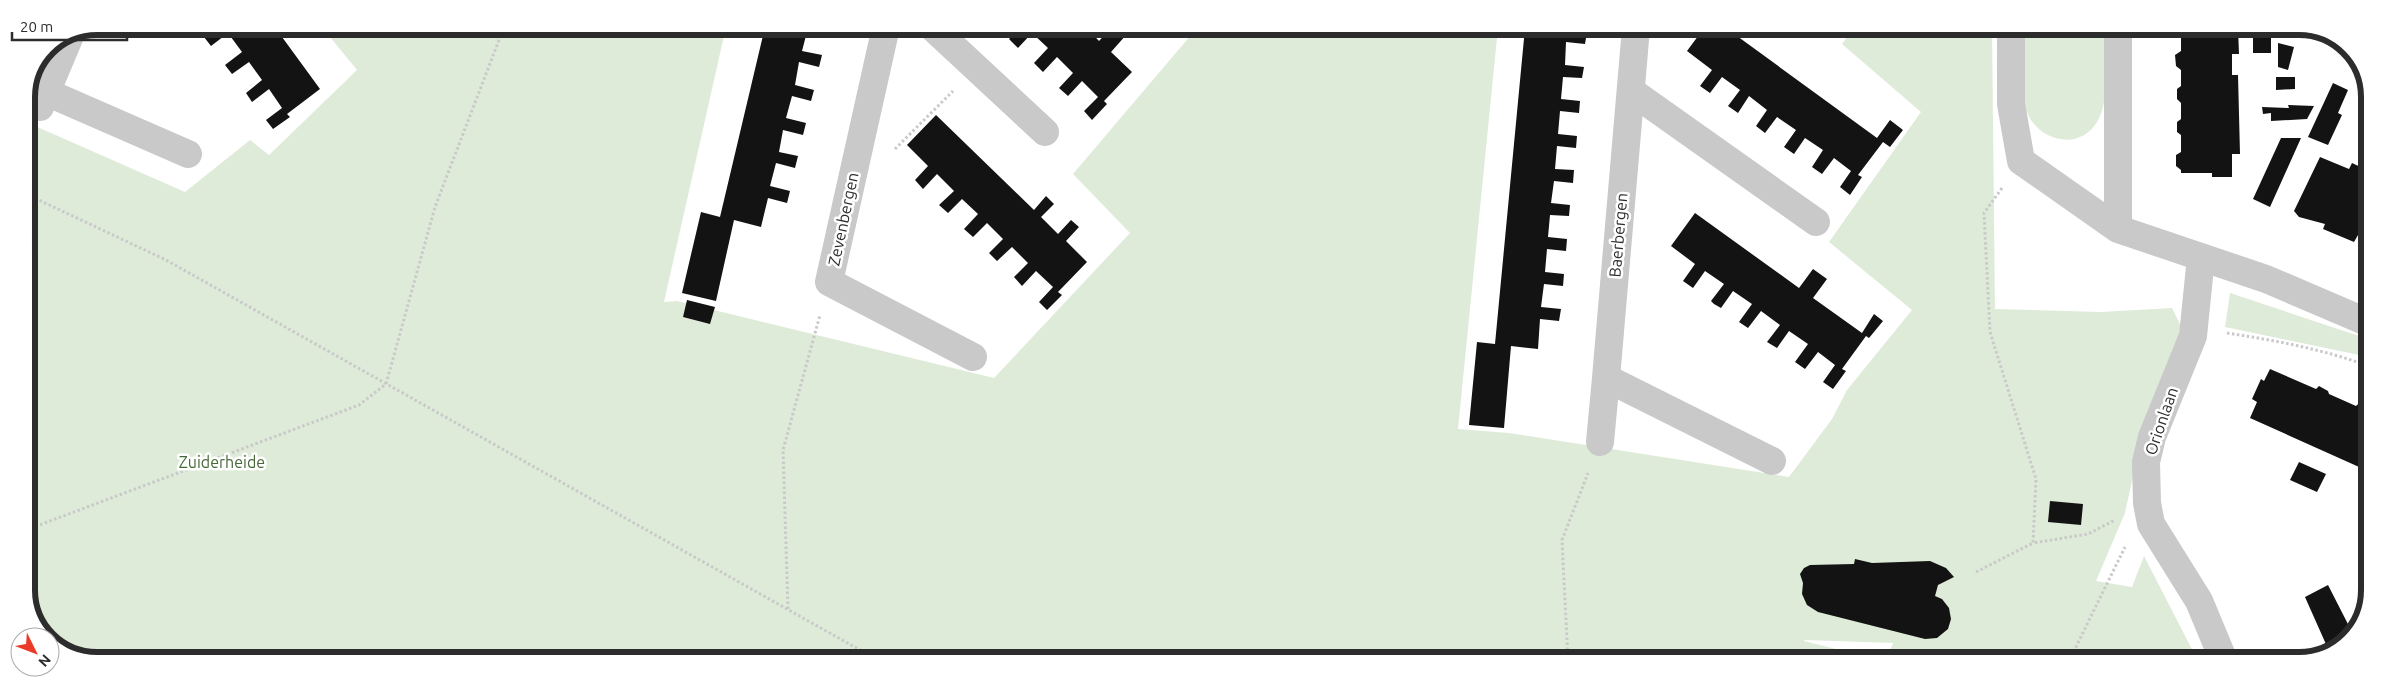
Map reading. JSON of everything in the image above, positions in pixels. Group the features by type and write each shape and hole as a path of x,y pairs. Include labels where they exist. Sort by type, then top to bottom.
{"street":[{"name":"Zevenbergen","path":"884,35 830,282 973,357"},
{"path":"941,35 1045,132"},
{"name":"Baerbergen","path":"1600,442 1635,35"},
{"path":"2011,35 2011,104 2020,161 2118,229 2266,279 2361,320"},
{"path":"2118,35 2118,229"},
{"path":"67,43 43,100 188,154"},
{"path":"1631,91 1816,222"},
{"name":"Orionlaan","path":"2201,257 2193,336 2152,437 2146,462 2146,504 2151,524 2161,543 2199,601 2220,652"},
{"path":"1606,378 1772,461"}],"path":[{"path":"35,527 359,405 386,384 435,207 501,35"},
{"path":"888,155 976,68"},
{"path":"2020,161 1984,213 1990,332 2036,479 2033,543"},
{"path":"35,198 166,260 863,652"},
{"path":"788,610 783,450 830,282"},
{"path":"2194,328 2270,340 2337,355 2360,363"},
{"path":"1568,652 1562,540 1600,442"},
{"path":"1976,572 2033,543 2088,534 2146,504"},
{"path":"2072,652 2146,504"}],"green space":[{"name":"Zuiderheide","path":"328,35 724,35 664,302 677,301 994,378 1130,233 1073,174 1191,35 1497,35 1458,429 1509,433 1789,477 1832,419 1847,390 1912,310 1829,242 1921,112 1842,44 1849,35 1992,35 1995,309 2101,312 2172,308 2184,332 2143,429 2125,513 2096,581 2132,587 2144,556 2193,652 1889,652 1893,643 1804,640 1853,652 97,652 81,650 60,640 60,627 47,627 45,625 36,602 35,594 35,126 185,192 250,140 269,155 357,70"},
{"path":"2025,35 2105,35 2106,90 2101,113 2089,132 2079,138 2067,140 2045,134 2036,126 2029,117 2025,105 2023,88"},
{"path":"2230,293 2361,337 2361,349 2359,355 2225,327"}],"building":[{"path":"207,35 225,35 211,46 204,37"},
{"path":"229,35 281,35 320,89 287,114 290,117 273,129 266,120 282,108 269,89 252,102 246,93 262,80 249,62 232,74 225,65 242,52"},
{"path":"763,35 806,35 802,51 822,55 819,67 799,62 795,85 814,90 811,101 792,96 786,118 806,123 803,135 783,130 779,152 798,156 795,168 776,163 770,186 790,191 787,203 768,198 761,227 734,220 716,301 682,293 701,212 720,217"},
{"path":"1013,35 1030,35 1018,48 1009,39"},
{"path":"1034,35 1093,35 1099,41 1105,35 1126,35 1111,52 1132,72 1104,101 1107,104 1092,120 1084,111 1098,97 1082,81 1068,96 1059,88 1073,73 1057,57 1043,72 1034,63 1048,48"},
{"path":"1524,35 1586,35 1585,44 1566,42 1565,65 1584,67 1582,78 1563,77 1561,99 1580,101 1579,113 1560,111 1558,134 1577,136 1576,148 1557,146 1555,169 1574,170 1573,183 1554,181 1551,203 1570,205 1569,216 1550,215 1548,237 1567,239 1566,251 1547,249 1545,272 1564,274 1563,286 1544,284 1541,307 1561,309 1559,321 1540,319 1538,349 1511,346 1504,428 1469,425 1477,342 1495,344"},
{"path":"1699,35 1736,35 1877,138 1890,120 1903,130 1890,147 1883,142 1858,175 1862,177 1850,195 1840,187 1851,171 1834,158 1822,174 1812,167 1823,150 1805,138 1794,154 1784,147 1796,130 1777,117 1765,133 1756,126 1767,110 1749,96 1738,113 1728,106 1740,90 1722,77 1710,93 1700,86 1712,70 1687,51"},
{"path":"2181,35 2238,35 2239,54 2232,54 2232,75 2238,75 2240,154 2232,154 2232,177 2212,177 2212,173 2181,173 2181,170 2176,166 2176,155 2181,152 2181,135 2177,132 2177,122 2181,119 2181,103 2177,99 2177,89 2181,86 2181,70 2176,66 2175,55 2181,51"},
{"path":"2253,35 2271,35 2271,53 2253,53"},
{"path":"2278,43 2294,47 2288,70 2278,67"},
{"path":"2276,77 2295,77 2295,89 2276,90"},
{"path":"2333,83 2348,90 2338,113 2342,115 2328,145 2308,137"},
{"path":"2288,105 2314,106 2307,119 2271,121 2271,113 2263,114 2262,107 2289,108"},
{"path":"936,115 1034,210 1046,196 1054,204 1041,217 1058,234 1071,220 1079,227 1066,241 1087,262 1058,292 1062,295 1047,310 1039,302 1053,287 1036,271 1022,286 1014,277 1028,263 1012,247 997,261 989,253 1003,239 987,223 973,237 964,229 978,214 962,199 948,213 939,205 954,191 937,174 923,189 915,180 928,166 907,145"},
{"path":"2281,138 2301,138 2270,207 2253,199"},
{"path":"2320,157 2349,169 2352,163 2361,167 2361,230 2354,242 2323,229 2325,224 2299,217 2294,211"},
{"path":"1695,213 1799,288 1813,269 1827,279 1813,298 1862,333 1874,314 1883,321 1869,338 1866,336 1842,369 1846,371 1833,389 1823,382 1835,365 1818,352 1805,369 1795,362 1808,344 1789,331 1777,348 1767,342 1780,325 1761,311 1748,328 1739,322 1752,304 1733,291 1721,308 1714,304 1711,301 1724,284 1705,271 1693,288 1683,281 1695,264 1671,246"},
{"path":"687,300 715,307 710,324 683,317"},
{"path":"2270,369 2316,389 2319,386 2328,391 2329,394 2356,406 2359,403 2361,404 2361,468 2250,418 2257,402 2252,399 2261,379 2264,381"},
{"path":"2299,462 2326,474 2317,492 2290,480"},
{"path":"2050,501 2083,504 2081,525 2048,522"},
{"path":"1855,559 1872,563 1930,561 1946,568 1954,577 1938,585 1935,596 1942,599 1949,608 1951,619 1948,629 1937,638 1925,639 1818,612 1807,605 1802,594 1803,583 1800,574 1804,568 1810,565 1854,564"},
{"path":"2328,585 2349,627 2337,639 2327,646 2305,597"}]}
